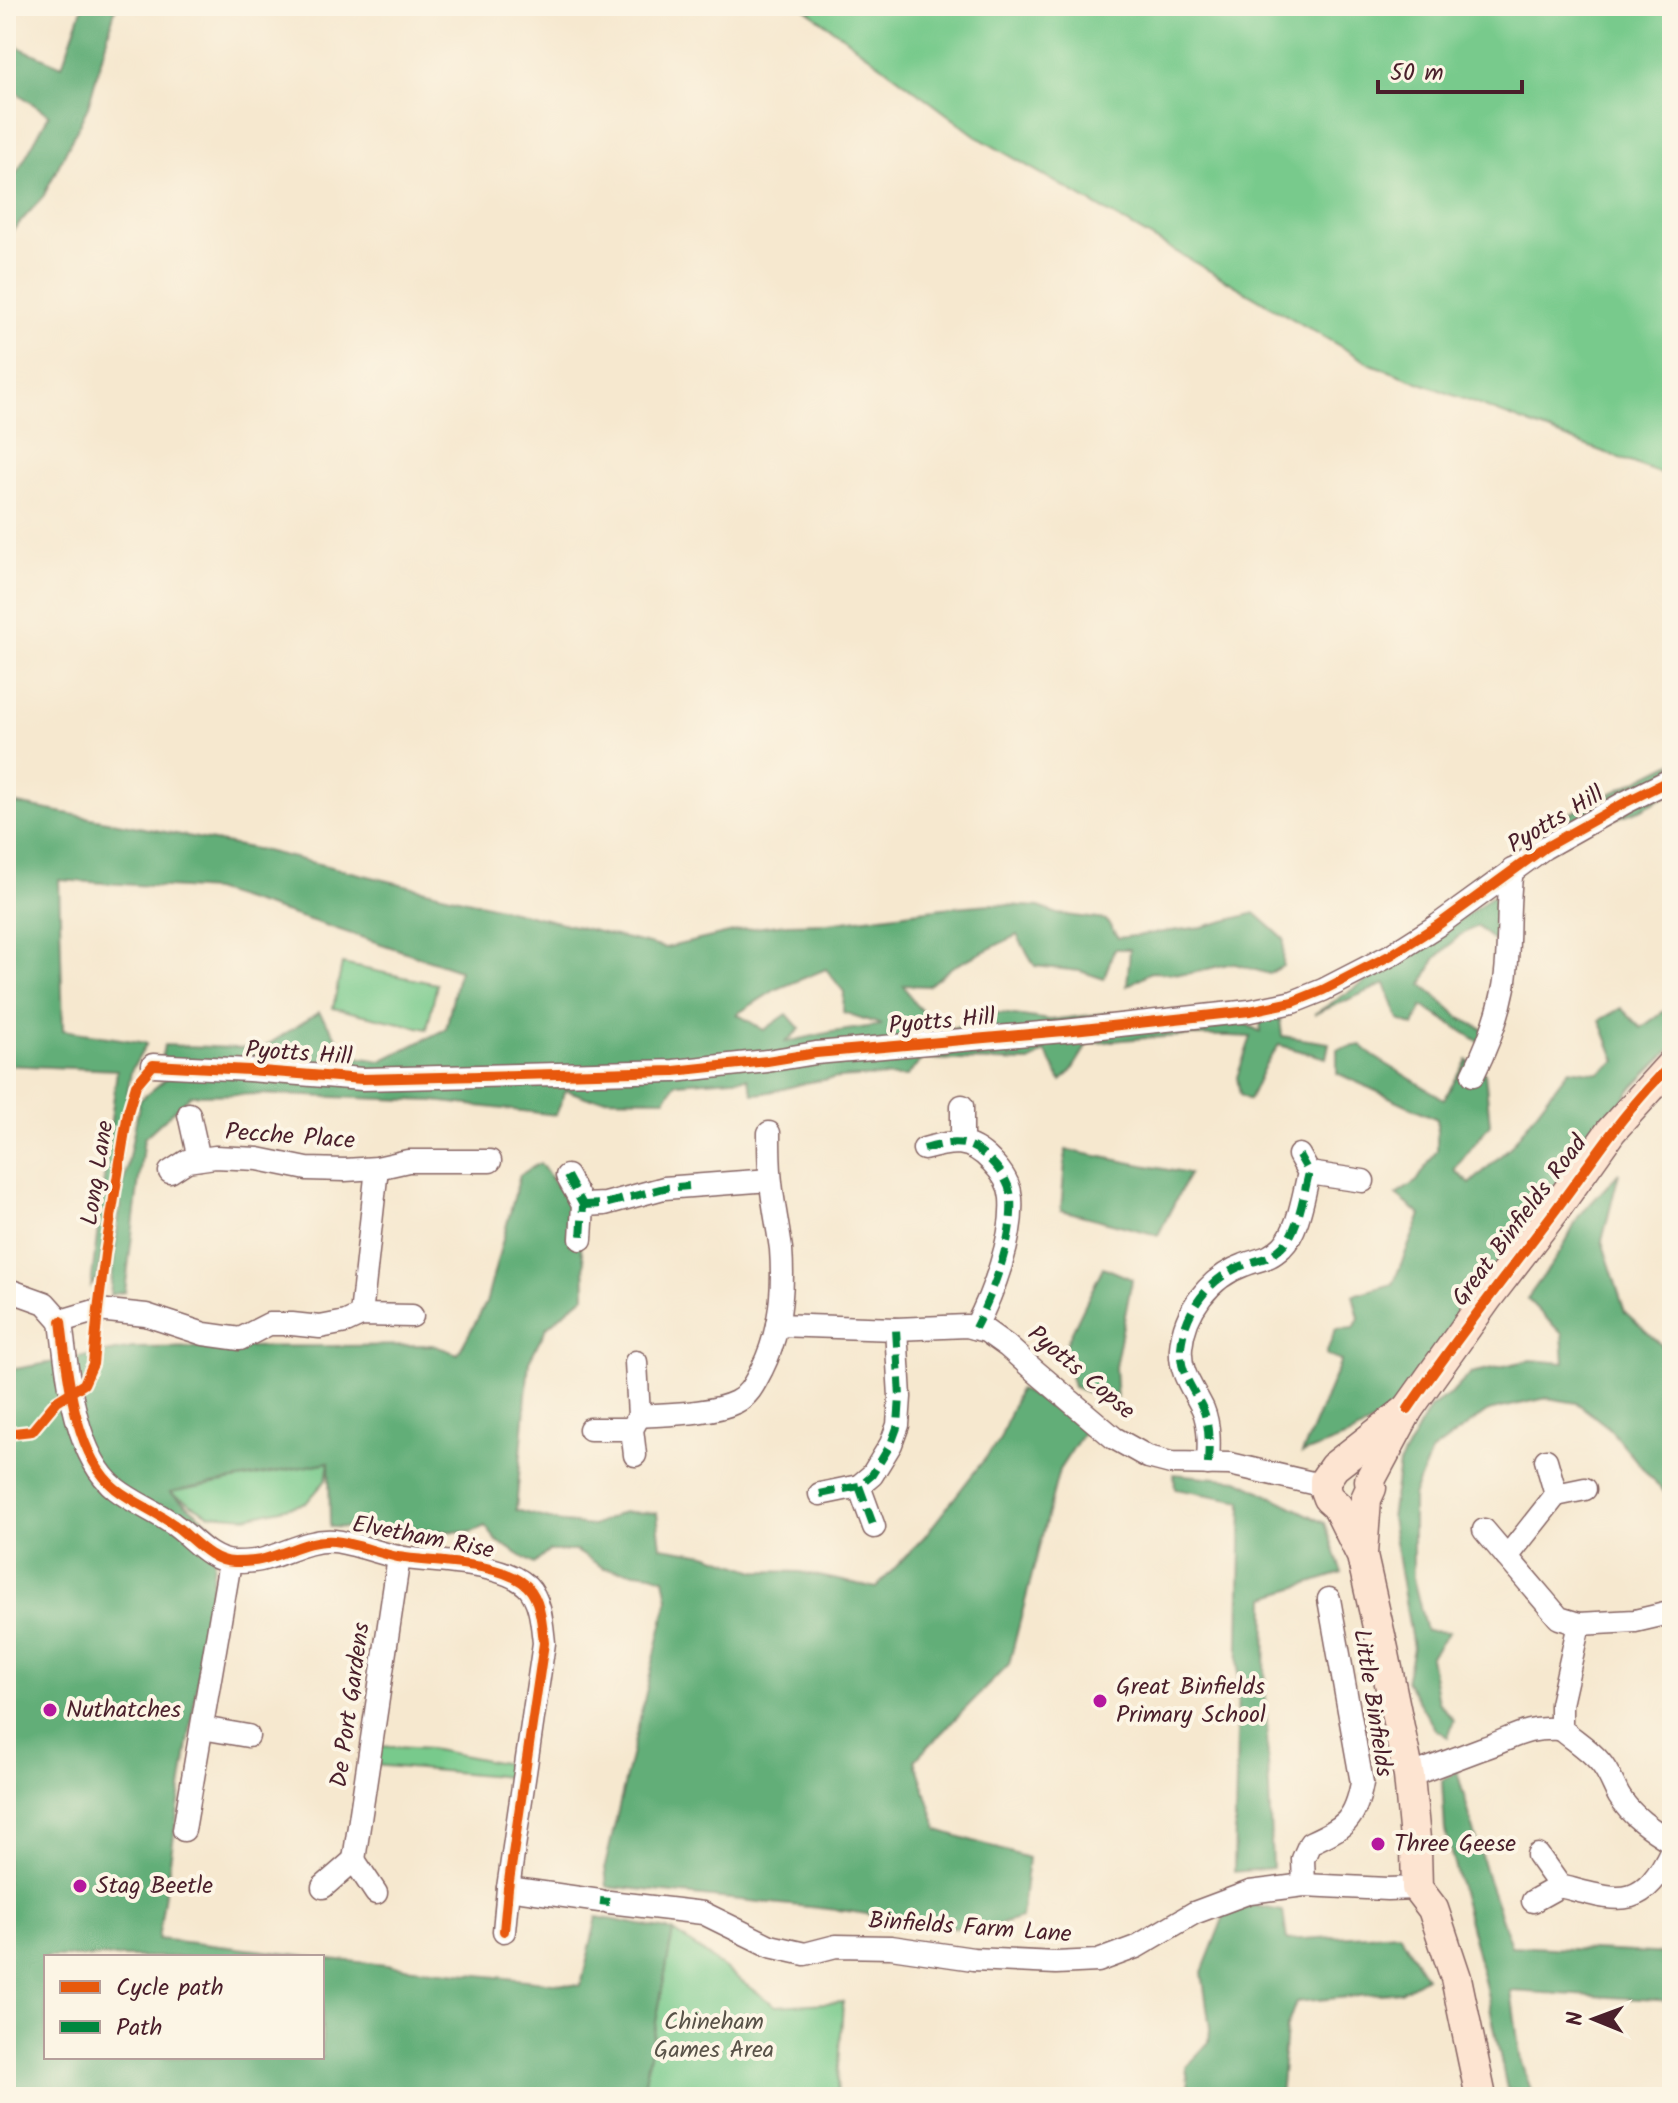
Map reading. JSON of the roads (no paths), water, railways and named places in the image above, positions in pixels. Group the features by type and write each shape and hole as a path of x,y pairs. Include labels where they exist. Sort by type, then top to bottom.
{"street":[{"name":"Pyotts Hill","path":"153,1065 362,1079 674,1071 816,1053 1250,1011 1293,1002 1391,955 1544,848 1672,779"},
{"name":"Pyotts Hill","path":"1473,1075 1491,1038 1504,987 1510,915 1508,893 1512,870"},
{"name":"Great Binfields Road","path":"1362,1556 1368,1489 1408,1409 1611,1131 1672,1064"},
{"path":"962,1106 962,1143"},
{"name":"Pecche Place","path":"189,1114 199,1159"},
{"path":"590,1429 722,1407 738,1401 752,1389 767,1358 777,1325 781,1285 781,1250 770,1180 769,1133"},
{"path":"924,1149 944,1143 962,1143 980,1150 1008,1184 1011,1198 1009,1230 999,1271 975,1328"},
{"name":"Pecche Place","path":"170,1172 187,1161 215,1157 258,1159 307,1169 345,1170 377,1168 408,1161 490,1161"},
{"path":"1208,1464 1204,1411 1181,1366 1181,1347 1192,1308 1229,1272 1245,1264 1268,1259 1284,1245 1294,1226 1304,1164 1363,1181"},
{"name":"Pecche Place","path":"361,1315 377,1168"},
{"path":"567,1176 583,1205 581,1239"},
{"path":"583,1205 618,1201 664,1188 770,1180"},
{"path":"6,1289 45,1303 61,1321 70,1392 80,1434 101,1474 114,1488 173,1523 206,1551 230,1562 184,1830"},
{"path":"61,1321 98,1310 146,1315 204,1334 240,1339 269,1324 320,1327 346,1322 361,1315 412,1316"},
{"name":"Pyotts Copse","path":"777,1325 896,1329 967,1326 986,1331 1114,1438 1148,1457 1171,1463 1230,1464 1295,1480 1332,1482"},
{"path":"820,1494 859,1486 872,1475 891,1444 898,1425 900,1397 896,1329"},
{"path":"635,1455 636,1362"},
{"name":"Great Binfields Road","path":"1408,1409 1332,1482 1362,1556 1383,1649 1409,1776 1417,1888 1433,1909 1456,1978 1481,2097"},
{"path":"1546,1460 1556,1495"},
{"path":"1355,1464 1367,1473 1368,1489 1358,1506 1350,1508 1332,1482 1355,1464"},
{"path":"859,1486 874,1527"},
{"path":"1507,1557 1556,1495 1585,1489"},
{"path":"1484,1530 1559,1618 1579,1624 1635,1621 1670,1611"},
{"name":"Elvetham Rise","path":"230,1562 262,1560 309,1543 334,1541 399,1557 483,1567 508,1575 528,1587 539,1609 544,1643 504,1931"},
{"name":"De Port Gardens","path":"354,1860 399,1557"},
{"name":"Little Binfields","path":"1304,1885 1303,1859 1310,1843 1343,1826 1359,1801 1362,1783 1329,1599"},
{"path":"1561,1729 1561,1704 1579,1624"},
{"path":"202,1728 248,1736"},
{"path":"1409,1776 1521,1732 1539,1728 1561,1729 1603,1765 1620,1798 1633,1814 1672,1842"},
{"path":"1538,1855 1560,1886 1612,1899 1647,1889 1663,1868 1672,1849"},
{"path":"323,1887 354,1860 376,1893"},
{"name":"Binfields Farm Lane","path":"508,1888 703,1913 770,1946 805,1954 836,1946 891,1947 973,1959 1056,1963 1098,1961 1136,1947 1194,1913 1250,1892 1304,1885 1417,1888"},
{"path":"1533,1901 1560,1886"}],"place":[{"name":"Great Binfields Primary School","path":"1100,1701"},
{"name":"Nuthatches","path":"50,1710"},
{"name":"Three Geese","path":"1378,1844"},
{"name":"Stag Beetle","path":"80,1886"}],"park label":[{"name":"Chineham Games Area","path":"714,2036"}]}
